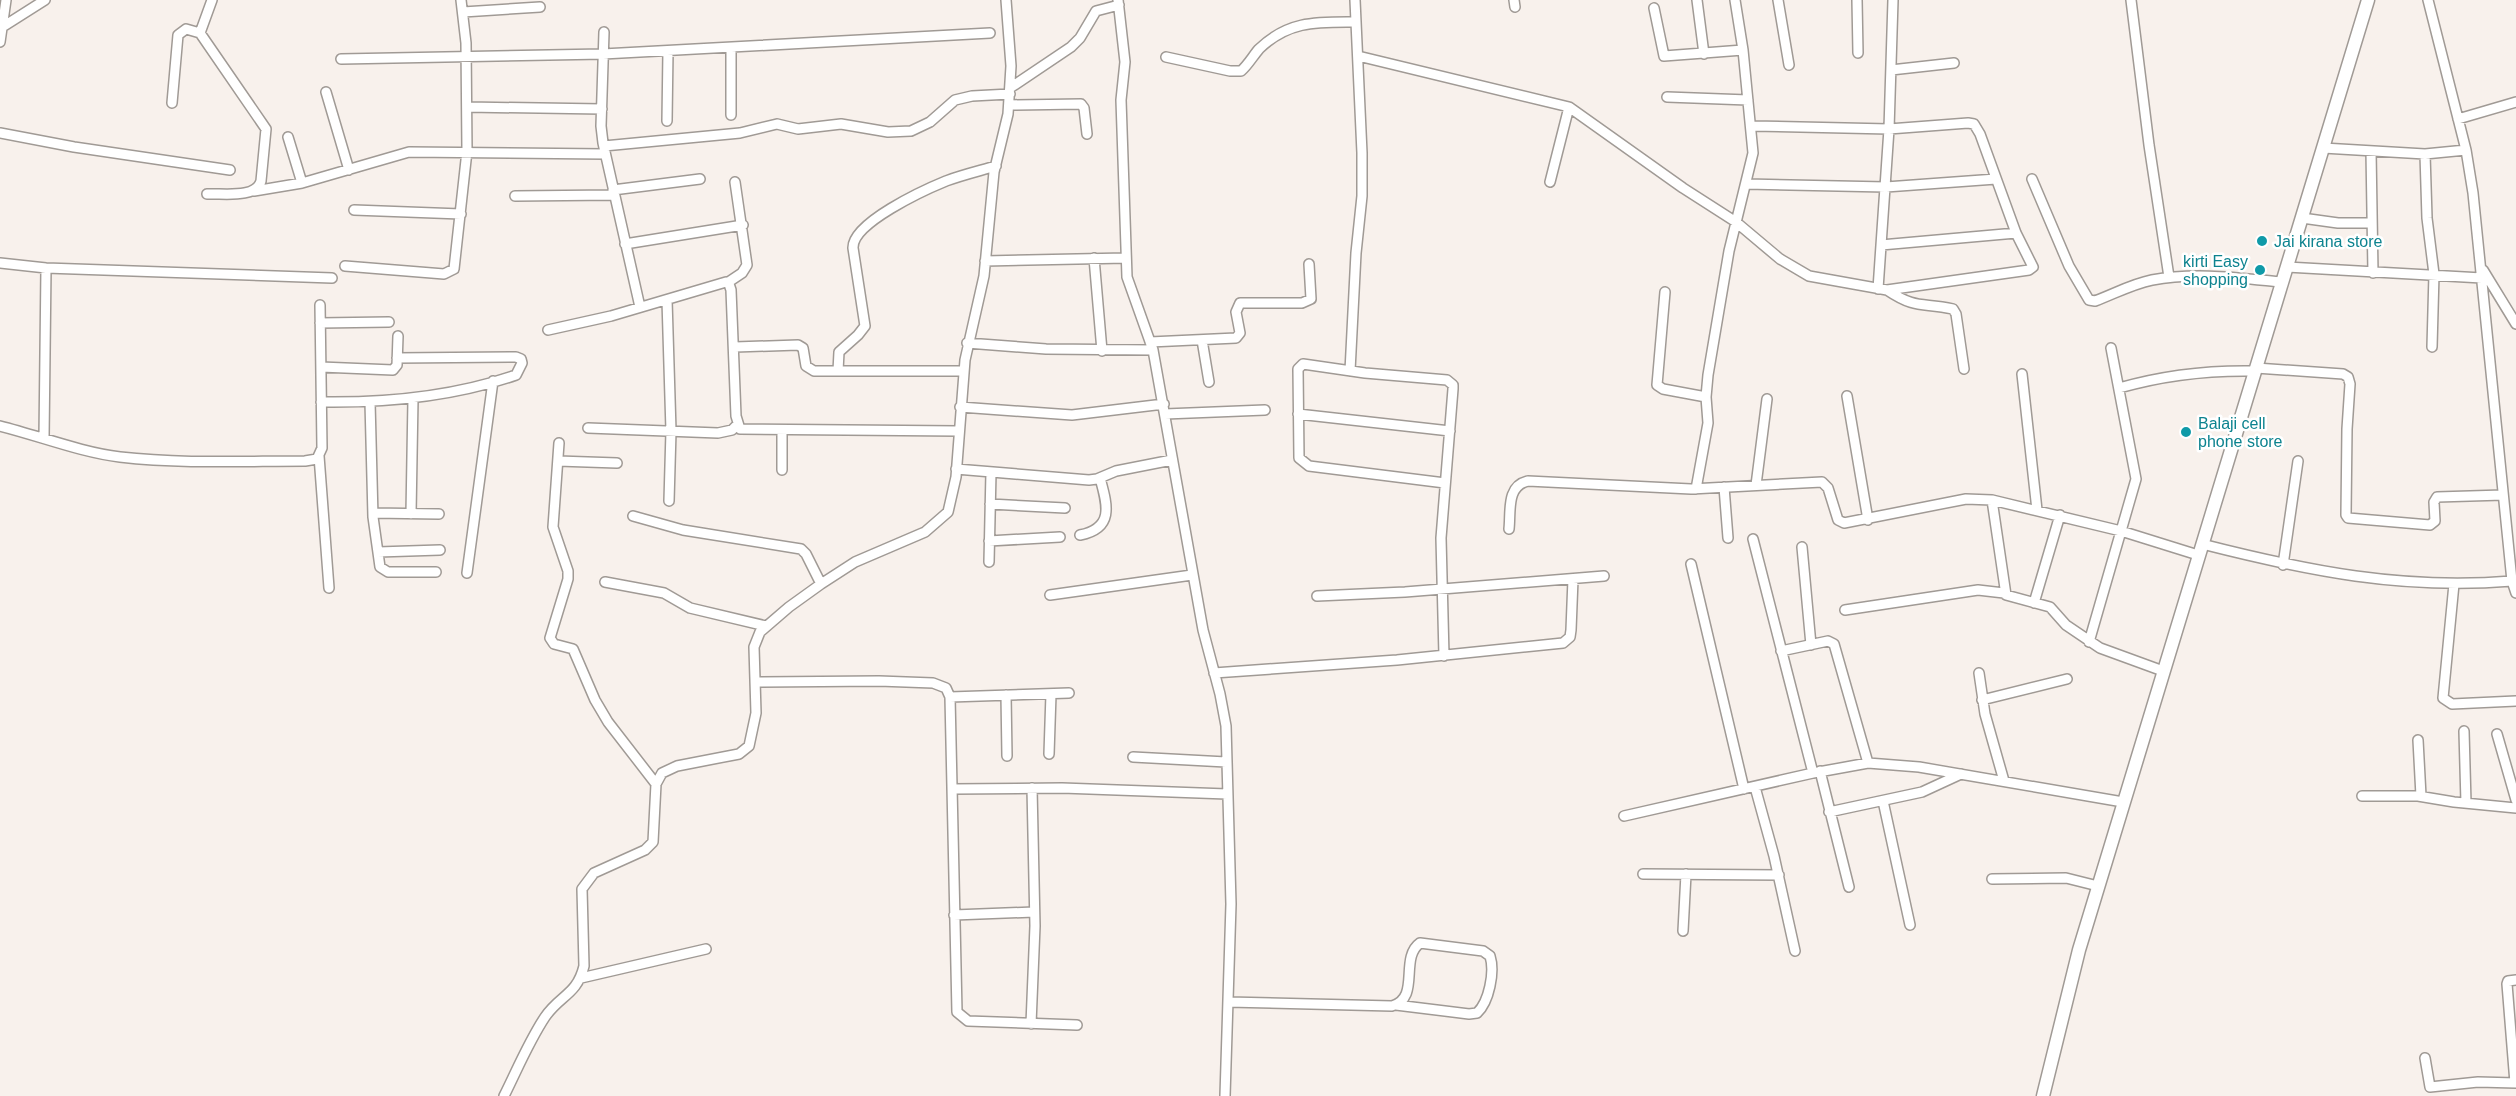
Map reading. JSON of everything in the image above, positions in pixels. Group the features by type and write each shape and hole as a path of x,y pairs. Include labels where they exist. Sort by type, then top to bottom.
{"street":[{"path":"0,42 6,0"},
{"path":"4,26 45,0"},
{"path":"200,33 212,0"},
{"path":"345,266 448,274 454,269 467,151 466,57 461,0"},
{"path":"504,1096 545,1017 572,992 581,978 584,966 582,889 594,873 645,850 653,842 656,784 662,773 668,768 739,754 747,750 752,740 756,713 754,647 760,632 820,584 855,562 916,537 943,519 951,504 962,470 958,431 967,343 985,261 996,166 1009,105 1006,0"},
{"path":"1350,371 1356,253 1362,196 1355,0"},
{"path":"1697,0 1704,54"},
{"path":"1696,489 1708,423 1706,397 1736,222 1753,153 1752,126 1735,0"},
{"path":"1778,0 1789,65"},
{"path":"1857,0 1858,53"},
{"path":"1882,290 1881,245 1889,129 1893,0"},
{"path":"2131,0 2169,277"},
{"path":"2043,1096 2079,950 2368,0"},
{"path":"2428,0 2466,150 2481,267 2503,495 2512,546 2512,581 2516,593"},
{"path":"207,194 254,191 302,183 409,152 605,150 740,133 777,124 798,129 841,124 888,132 911,131 930,122 955,100 1010,91 1076,42 1096,11 1119,3 1125,62 1121,100 1126,258 1130,289 1144,320 1165,409 1192,575 1226,726 1231,904 1225,1096"},
{"path":"463,12 540,7"},
{"path":"1654,8 1664,56 1743,50"},
{"path":"1166,57 1230,71 1241,71 1267,43 1294,27 1308,22 1356,22"},
{"path":"172,103 178,35 186,29 200,33 266,129 261,181 254,191"},
{"path":"604,32 602,109 605,150 640,307"},
{"path":"340,59 603,54 990,33"},
{"path":"731,48 731,115"},
{"path":"667,122 668,51"},
{"path":"1358,56 1569,107 1683,188 1736,222 1761,246 1796,271 1809,276 1882,290 1905,302 1925,307 1951,308 1955,311 1964,369"},
{"path":"1891,70 1954,63"},
{"path":"326,92 349,170"},
{"path":"1667,97 1748,100"},
{"path":"2458,119 2516,102"},
{"path":"1009,105 1081,104 1084,108 1087,134"},
{"path":"466,107 602,109"},
{"path":"1550,182 1569,107"},
{"path":"1752,126 1889,129 1974,124 1980,134 2016,233 2033,266 2030,270 1882,290"},
{"path":"0,133 74,147 230,170"},
{"path":"288,136 302,183"},
{"path":"2323,148 2425,154 2466,150"},
{"path":"2371,151 2373,273"},
{"path":"2425,154 2427,218 2434,274 2432,347"},
{"path":"838,371 839,352 865,326 853,243 858,233 909,199 946,181 996,166"},
{"path":"515,196 613,192 700,179"},
{"path":"1746,184 1886,187 1996,179"},
{"path":"2032,179 2069,266 2089,300 2095,301 2138,284 2169,277 2207,275 2282,282"},
{"path":"548,330 727,283 746,269 743,225 735,182"},
{"path":"354,210 461,214"},
{"path":"2302,218 2338,223 2372,224"},
{"path":"625,244 743,225"},
{"path":"1881,245 2016,233"},
{"path":"1094,258 1102,351"},
{"path":"985,261 1126,258"},
{"path":"0,263 46,268 332,278"},
{"path":"967,343 1102,351 1238,337 1240,333 1236,309 1240,303 1302,303 1312,297 1309,264"},
{"path":"2287,267 2482,278"},
{"path":"2481,267 2516,324"},
{"path":"44,438 46,268"},
{"path":"727,283 731,290 737,425 743,431 958,431"},
{"path":"1665,292 1657,385 1663,389 1706,397"},
{"path":"667,300 669,501"},
{"path":"320,305 322,448 319,456 329,588"},
{"path":"320,323 389,322"},
{"path":"321,367 390,370 395,368 398,336"},
{"path":"1202,340 1209,382"},
{"path":"735,347 798,345 803,348 806,366 810,370 964,371"},
{"path":"2089,642 2136,478 2111,348"},
{"path":"321,402 413,399 494,381 518,373 522,363 521,359 516,357 397,358"},
{"path":"1444,656 1441,538 1453,389 1450,382 1350,371 1311,364 1300,366 1297,373 1299,458 1306,465 1445,483"},
{"path":"2119,388 2178,374 2208,371 2255,370 2343,374 2348,377 2350,384 2346,464 2346,515 2348,518 2430,525 2435,521 2434,502 2437,497 2503,495"},
{"path":"2022,374 2037,510"},
{"path":"467,573 494,381"},
{"path":"1847,396 1868,520"},
{"path":"411,514 413,399"},
{"path":"1756,485 1767,399"},
{"path":"370,402 373,513 380,567 384,571 436,572"},
{"path":"960,407 1072,415 1165,409 1265,410"},
{"path":"1298,414 1450,431"},
{"path":"588,428 718,433 732,430 737,425"},
{"path":"0,426 95,452 146,459 304,461 313,460 319,456"},
{"path":"782,431 782,470"},
{"path":"559,443 553,527 568,572 568,579 550,640 554,644 573,649 595,700 608,722 656,784"},
{"path":"962,470 1074,480 1100,478 1116,471 1172,460"},
{"path":"558,461 617,463"},
{"path":"2283,565 2298,461"},
{"path":"989,562 991,472"},
{"path":"1080,535 1096,529 1106,516 1107,500 1100,478"},
{"path":"1509,529 1512,493 1518,484 1528,481 1696,489 1825,483 1838,520 1844,523 1966,500 1992,500 2200,550 2375,580 2454,584 2512,581"},
{"path":"1724,487 1728,538"},
{"path":"1992,500 2004,593"},
{"path":"990,504 1065,508"},
{"path":"373,513 439,514"},
{"path":"2034,603 2060,515"},
{"path":"633,516 683,530 801,549 806,554 820,584"},
{"path":"989,541 1060,537"},
{"path":"1753,539 1781,651 1849,887"},
{"path":"1802,547 1811,645"},
{"path":"378,552 440,549"},
{"path":"1691,564 1744,789"},
{"path":"1050,595 1192,575"},
{"path":"1317,596 1604,576"},
{"path":"1214,673 1444,656 1563,643 1570,637 1573,579"},
{"path":"604,582 664,593 690,608 766,626"},
{"path":"2454,584 2443,698 2452,704 2516,701"},
{"path":"1845,610 1971,591 2004,593 2007,596 2051,608 2066,625 2089,642 2163,671"},
{"path":"1781,651 1828,641 1834,644 1868,763"},
{"path":"1979,673 1982,700 2004,780"},
{"path":"1982,700 2067,679"},
{"path":"755,682 879,681 933,683 946,688 950,697 957,1012 968,1021 1077,1025"},
{"path":"950,697 1069,693"},
{"path":"1049,754 1051,694"},
{"path":"1006,695 1007,756"},
{"path":"2464,731 2466,803"},
{"path":"2497,734 2516,800"},
{"path":"2418,740 2421,796"},
{"path":"1133,757 1226,762"},
{"path":"1624,816 1816,772 1868,763 1918,767 2004,780 2123,802"},
{"path":"1829,812 1929,790 1961,774"},
{"path":"1755,787 1779,875 1795,951"},
{"path":"953,789 1032,788 1227,794"},
{"path":"1031,1024 1034,912 1032,788"},
{"path":"2362,796 2421,796 2516,808"},
{"path":"1883,801 1910,925"},
{"path":"1643,874 1779,875"},
{"path":"1683,931 1686,874"},
{"path":"1992,879 2066,878 2098,886"},
{"path":"954,915 1034,912"},
{"path":"1228,1002 1396,1005 1477,1013 1485,1003 1490,956 1484,951 1420,943 1412,952 1406,994 1401,1003 1396,1005"},
{"path":"581,978 706,949"},
{"path":"2425,1058 2430,1087 2478,1082 2516,1083 2506,984 2508,981 2516,980"}],"place":[{"name":"Jai kirana store","path":"2262,241"},
{"name":"kirti Easy shopping","path":"2260,270"},
{"name":"Balaji cell phone store","path":"2186,432"}]}
